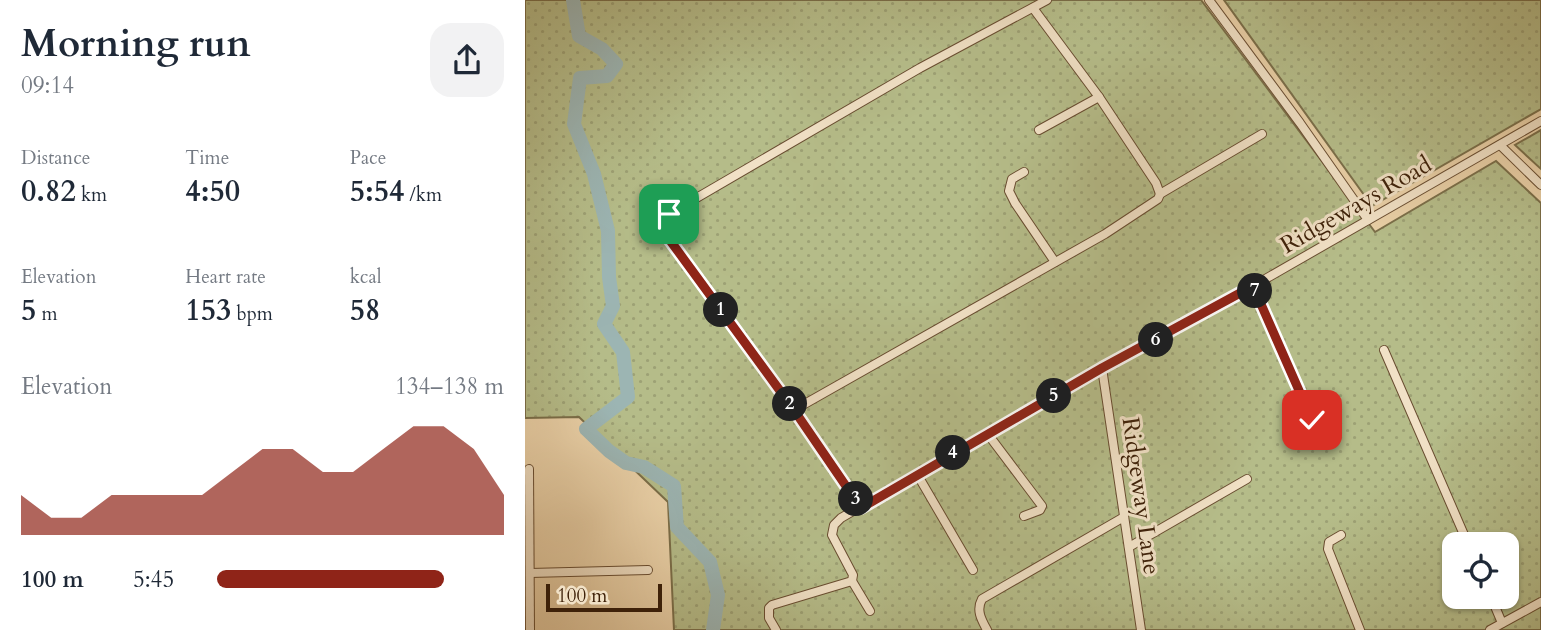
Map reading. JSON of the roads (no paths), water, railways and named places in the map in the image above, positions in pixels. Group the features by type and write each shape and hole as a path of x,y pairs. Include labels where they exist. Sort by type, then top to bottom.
{"street":[{"path":"861,508 794,410 669,239 664,226 666,217 921,68 1047,0"},
{"path":"1209,0 1368,220"},
{"path":"1033,8 1098,97 1156,183 1160,194"},
{"path":"1039,130 1098,97"},
{"name":"Ridgeways Road","path":"870,611 852,581 853,575 832,534 834,525 841,519 987,433 1253,286 1541,121"},
{"path":"794,410 1055,262 1152,203 1160,194 1262,134"},
{"path":"1500,145 1541,184"},
{"path":"1024,172 1012,179 1009,191 1055,262"},
{"path":"1253,286 1312,420"},
{"path":"1384,350 1463,532"},
{"name":"Ridgeway Lane","path":"1102,368 1141,630"},
{"path":"987,433 1042,506 1041,509 1024,516"},
{"path":"529,469 530,630"},
{"path":"918,474 973,570"},
{"path":"1129,547 1247,479"},
{"path":"987,630 980,616 979,605 982,599 1124,517"},
{"path":"1341,535 1329,542 1328,549 1360,630"},
{"path":"530,573 648,570"},
{"path":"776,630 768,613 772,605 852,581"},
{"path":"1493,609 1496,628 1541,602"}],"waterway":[{"path":"573,0 579,36 602,49 616,64 607,76 580,78 574,124 594,174 608,231 613,306 604,324 623,352 628,397 586,429 626,463 644,467 674,486 677,527 710,562 718,595 713,630"}]}
